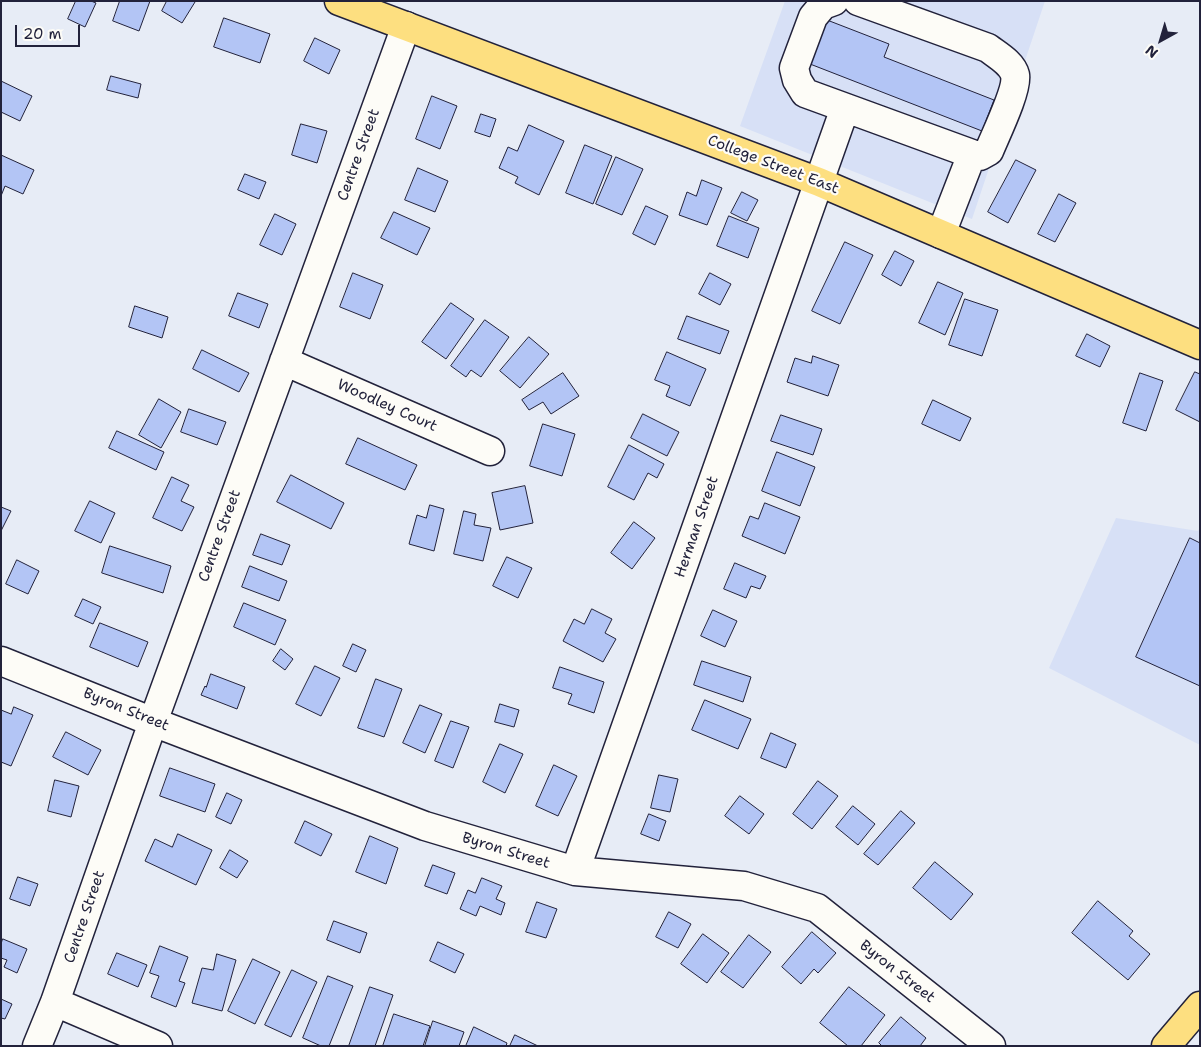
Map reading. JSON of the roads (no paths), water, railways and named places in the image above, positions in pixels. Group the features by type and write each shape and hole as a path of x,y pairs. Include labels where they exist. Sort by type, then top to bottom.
{"main road":[{"name":"College Street East","path":"339,1 819,182 1200,346"},
{"path":"1166,1046 1200,1006"}],"street":[{"path":"834,1 823,5 813,17 794,68 797,80 805,93 972,154 980,156 989,151 1014,89 1015,74 1006,60 988,48 858,1"},
{"name":"Centre Street","path":"37,1046 55,1002 154,722 406,26"},
{"name":"Herman Street","path":"575,871 845,108"},
{"path":"941,234 972,154"},
{"name":"Woodley Court","path":"284,361 490,452"},
{"name":"Byron Street","path":"1,660 154,722 425,826 575,871 744,886 816,908 991,1046"},
{"path":"55,1002 158,1046"}]}
